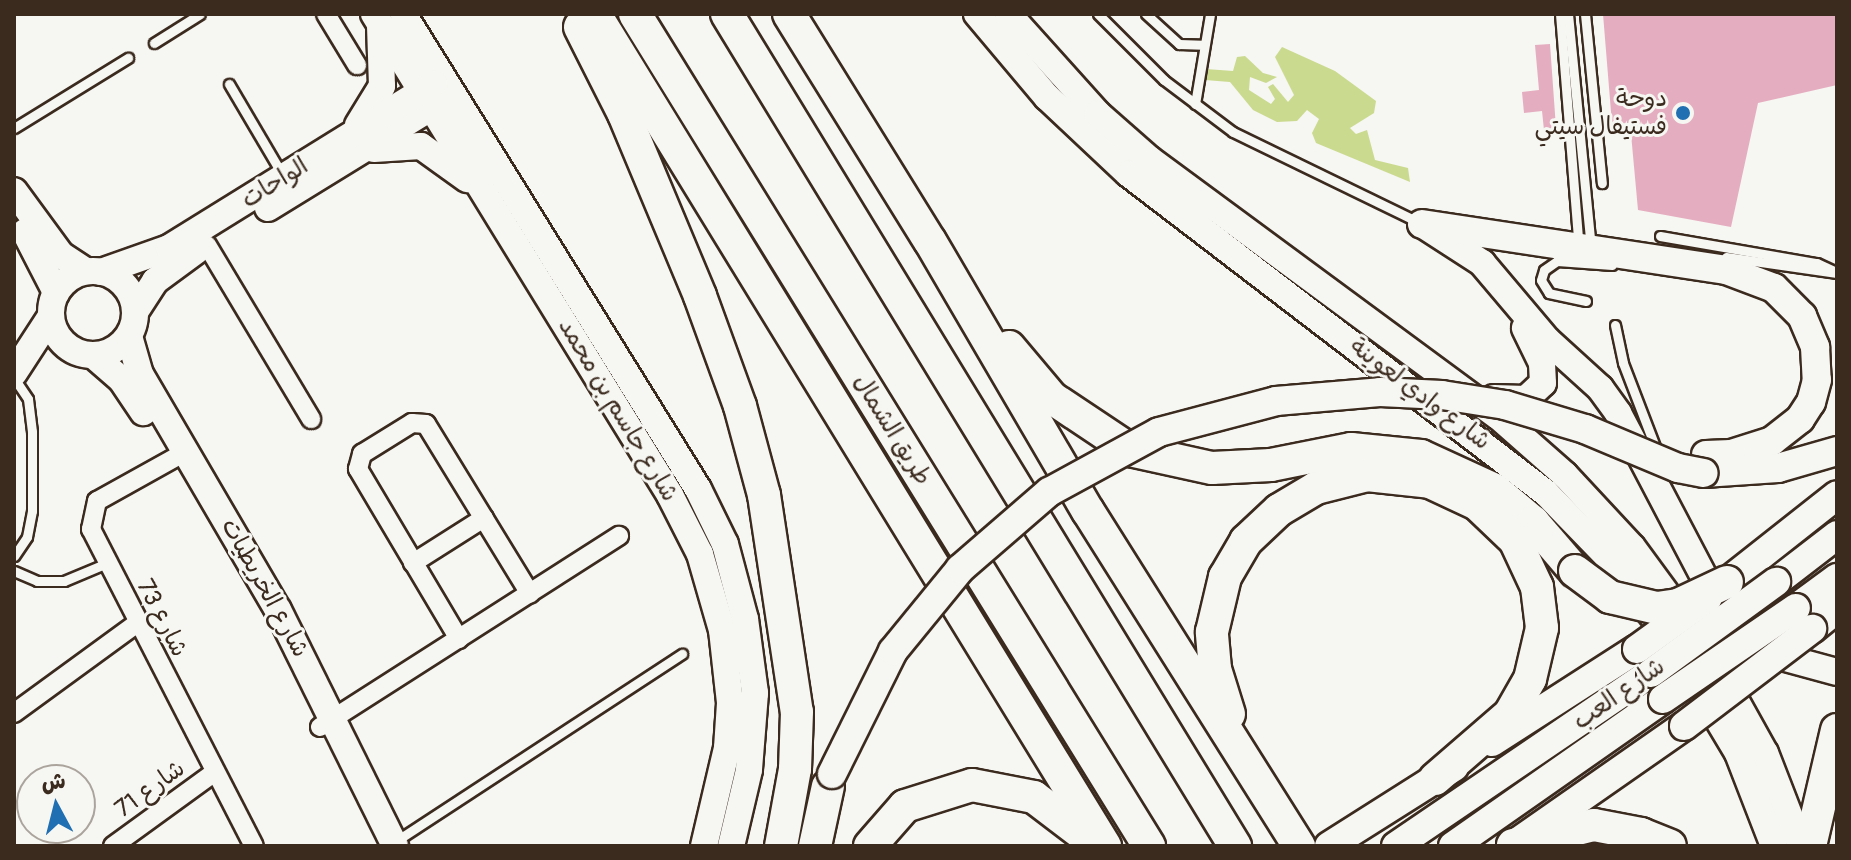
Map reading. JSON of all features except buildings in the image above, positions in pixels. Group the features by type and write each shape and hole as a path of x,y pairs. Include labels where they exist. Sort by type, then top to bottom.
{"highway":[{"path":"573,14 635,137 722,352 764,495 786,624 797,744 781,846"},
{"path":"595,14 1105,846"},
{"name":"طريق الشمال","path":"635,14 1149,846"},
{"path":"727,14 1235,846"},
{"path":"789,14 930,241 1088,511 1299,846"},
{"path":"930,241 1052,398 1130,450 1212,468 1271,465 1351,449 1421,456 1495,490 1533,522 1575,571 1610,597 1657,608 1686,602 1727,582"},
{"path":"1260,786 1215,669 1212,632 1219,593 1246,541 1279,510 1316,488 1367,475 1430,482 1477,504 1515,540 1537,587 1540,647 1522,697 1498,725 1435,779"},
{"path":"762,846 780,756 786,624"},
{"path":"1810,846 1837,730"},
{"path":"815,846 830,780"},
{"path":"870,846 905,806 972,785 1034,797 1054,807 1096,846"},
{"path":"1512,846 1594,825 1641,834 1670,846"}],"main road":[{"name":"شارع وادي لعوينة","path":"977,14 1047,97 1129,174 1515,466 1579,523 1639,595 1718,715 1754,789 1774,846"},
{"name":"شارع وادي لعوينة","path":"1008,14 1098,114 1149,159 1462,389 1565,475 1658,580 1739,702 1783,794 1801,846"},
{"path":"386,17 380,95 353,145 421,146 482,188"},
{"name":"شارع جاسم بن محمد","path":"386,17 698,489 725,544 745,619 755,693 749,770 731,846"},
{"name":"شارع جاسم بن محمد","path":"437,93 482,188 670,495 709,578 722,630 730,703 727,748 704,846"},
{"name":"الواحات","path":"132,324 164,272 353,145 437,93"},
{"name":"الواحات","path":"93,272 154,257 284,177 353,145"},
{"path":"14,191 61,255 128,289 132,324 117,348 84,353 14,375"},
{"path":"14,217 36,249 53,304 58,337 84,353"},
{"path":"1422,224 1652,246 1774,288 1802,316 1815,347 1817,380 1800,419 1753,448 1705,464"},
{"path":"1422,224 1482,263 1510,299 1618,413 1685,548 1721,609 1741,631 1778,656 1837,672"},
{"path":"14,375 53,304 93,272"},
{"path":"1462,389 1518,400 1534,395 1543,383 1542,363 1510,299"},
{"name":"شارع الخريطيات","path":"132,324 140,374 179,455 328,723 388,845"},
{"name":"شارع الخريطيات","path":"84,353 128,388 179,455"},
{"path":"798,846 893,651 960,569 1049,492 1159,432 1242,407 1380,392 1505,405 1630,446 1705,464 1778,468 1837,451"},
{"path":"1332,844 1435,779 1644,661 1727,582 1837,495"},
{"name":"شارع العب","path":"1396,846 1644,661 1776,582 1837,535"},
{"name":"شارع العب","path":"1453,846 1663,699 1816,625 1837,578"},
{"path":"1512,846 1684,726 1837,609"}],"street":[{"path":"326,14 357,65"},
{"path":"207,245 311,419"},
{"path":"459,639 356,465 359,457 412,423 426,424 530,594"},
{"name":"شارع 73","path":"179,455 97,501 91,529 136,624 254,846"},
{"path":"413,563 484,518"},
{"path":"328,723 619,536"},
{"path":"14,713 136,624"},
{"name":"شارع 71","path":"113,846 215,772"}],"lane":[{"path":"154,43 200,14"},
{"path":"1098,14 1195,104 1270,154 1422,224 1467,220 1837,273"},
{"path":"1146,14 1179,44 1202,45"},
{"path":"1195,104 1202,45 1210,14"},
{"path":"1560,14 1578,236"},
{"path":"1568,14 1590,237"},
{"path":"1585,14 1602,183"},
{"path":"14,128 128,58"},
{"path":"229,84 284,177"},
{"path":"1586,301 1549,293 1541,280 1547,265 1557,261 1612,265 1652,246 1817,263 1837,273"},
{"path":"1615,325 1623,363 1678,509 1685,548"},
{"path":"14,375 28,399 32,424 32,511 27,537 14,556"},
{"path":"14,571 37,581 64,581 107,563"},
{"path":"388,845 682,654"}],"green space":[{"path":"1282,47 1335,71 1376,101 1374,113 1350,128 1356,134 1367,130 1375,160 1408,168 1410,182 1316,143 1312,133 1319,119 1307,110 1297,121 1277,122 1253,110 1230,82 1205,80 1206,69 1233,71 1237,57 1245,56 1263,73 1277,77 1266,83 1250,77 1249,90 1271,104 1275,99 1268,87 1273,84 1288,102 1294,95 1275,57"}],"place":[{"name":"دوحة فستيفال سيتي","path":"1683,113"}]}
